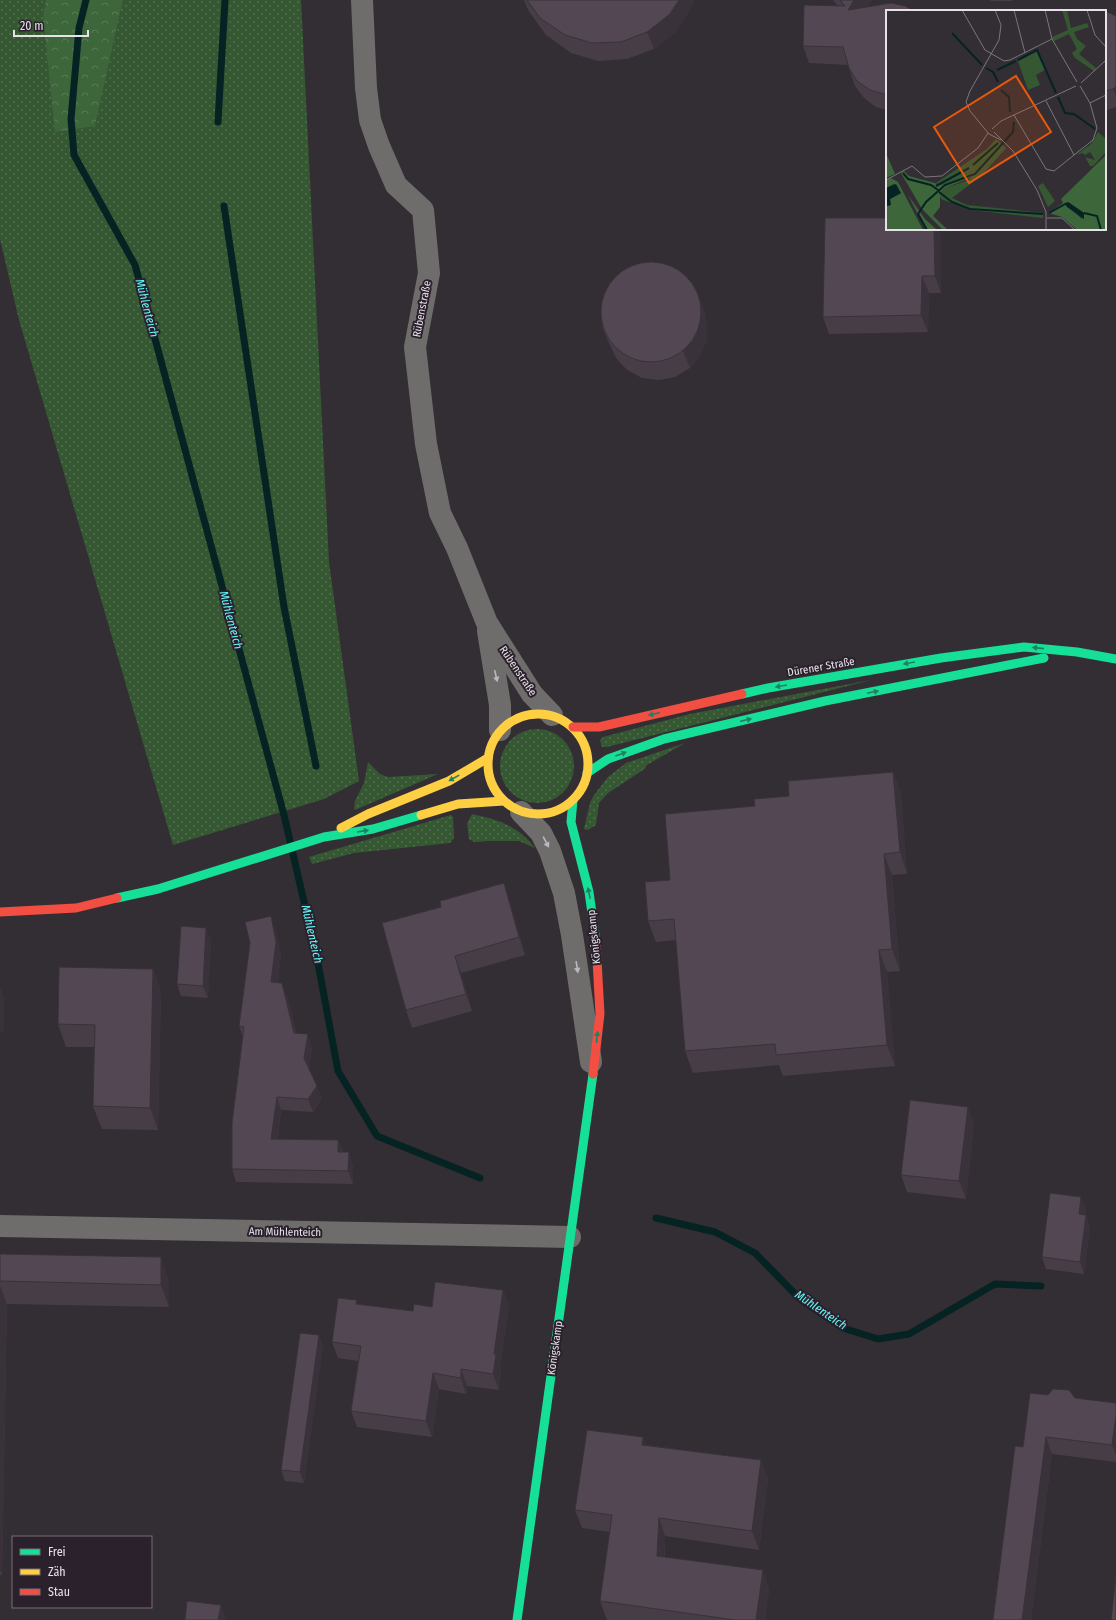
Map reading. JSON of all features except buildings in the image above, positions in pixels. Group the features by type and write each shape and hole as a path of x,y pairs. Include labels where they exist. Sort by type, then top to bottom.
{"main road":[{"name":"Dürener Straße","path":"573,727 599,727 768,688 941,658 1024,647 1077,652 1116,660"},
{"name":"Dürener Straße","path":"587,773 608,759 664,739 855,695 1077,652"},
{"path":"324,837 373,829 458,804 513,806 540,814 558,810 573,800 582,788 587,773 588,757 583,741 573,727 552,715 538,714 524,715 511,721 500,730 492,744 488,758 490,782 513,806"},
{"path":"0,912 76,908 158,890 324,837 368,814 449,781 488,758"},
{"name":"Königskamp","path":"517,1620 593,1076 600,1014 595,934 589,892 570,822 573,800"}],"street":[{"name":"Rübenstraße","path":"362,0 366,88 370,120 378,146 396,185 423,210 429,273 415,347 426,444 440,513 457,548 487,624 532,694 552,715"},
{"name":"Rübenstraße","path":"487,624 500,705 500,730"},
{"name":"Königskamp","path":"513,806 541,834 550,851 564,894 572,935 593,1076"},
{"name":"Am Mühlenteich","path":"0,1226 570,1237"}],"green space":[{"path":"0,0 46,0 43,14 95,125 123,0 301,0 329,562 359,781 324,799 173,845 19,320 0,239"},
{"path":"46,0 123,0 95,126 55,132 43,14"},
{"path":"871,680 607,747 602,747 600,740 603,737 690,714"},
{"path":"537,729 551,732 563,740 571,752 574,766 571,780 563,792 551,800 537,803 523,800 511,792 503,780 500,766 503,752 511,740 523,732"},
{"path":"685,743 645,766 646,768 608,793 599,803 596,825 588,830 584,829 590,803 594,795 608,777 626,763"},
{"path":"368,762 380,774 388,777 438,774 355,810 355,801 364,783"},
{"path":"472,814 499,821 507,825 521,834 535,848 519,841 474,842 469,839 467,823"},
{"path":"451,815 453,817 454,838 450,843 354,853 312,864 309,857"}],"waterway":[{"name":"Mühlenteich","path":"86,0 79,28 71,119 74,155 135,265 284,815 317,958 338,1071 377,1136 480,1178"},
{"path":"218,122 225,0"},
{"path":"224,206 284,607 316,766"},
{"name":"Mühlenteich","path":"656,1218 715,1232 755,1253 800,1299 843,1328 878,1339 909,1334 995,1284 1041,1286"}],"traffic: fast":[{"path":"742,694 768,688 941,658 1024,647 1077,652 1116,659"},
{"path":"587,773 608,759 664,739 825,701 1044,658"},
{"path":"573,800 571,822 589,892 596,942"},
{"path":"117,898 158,889 324,837 373,829 421,815"},
{"path":"517,1620 593,1074"}],"traffic: slow":[{"path":"538,714 557,718 573,729 584,745 588,764 584,783 573,799 557,810 538,814 519,810 503,799 492,783 488,764 492,745 503,729 519,718 538,714"},
{"path":"341,828 368,814 449,781 488,758"},
{"path":"421,815 458,804 504,801"}],"traffic: jam":[{"path":"573,727 599,727 742,694"},
{"path":"0,912 76,908 117,898"},
{"path":"593,1074 600,1014 596,942"}]}
